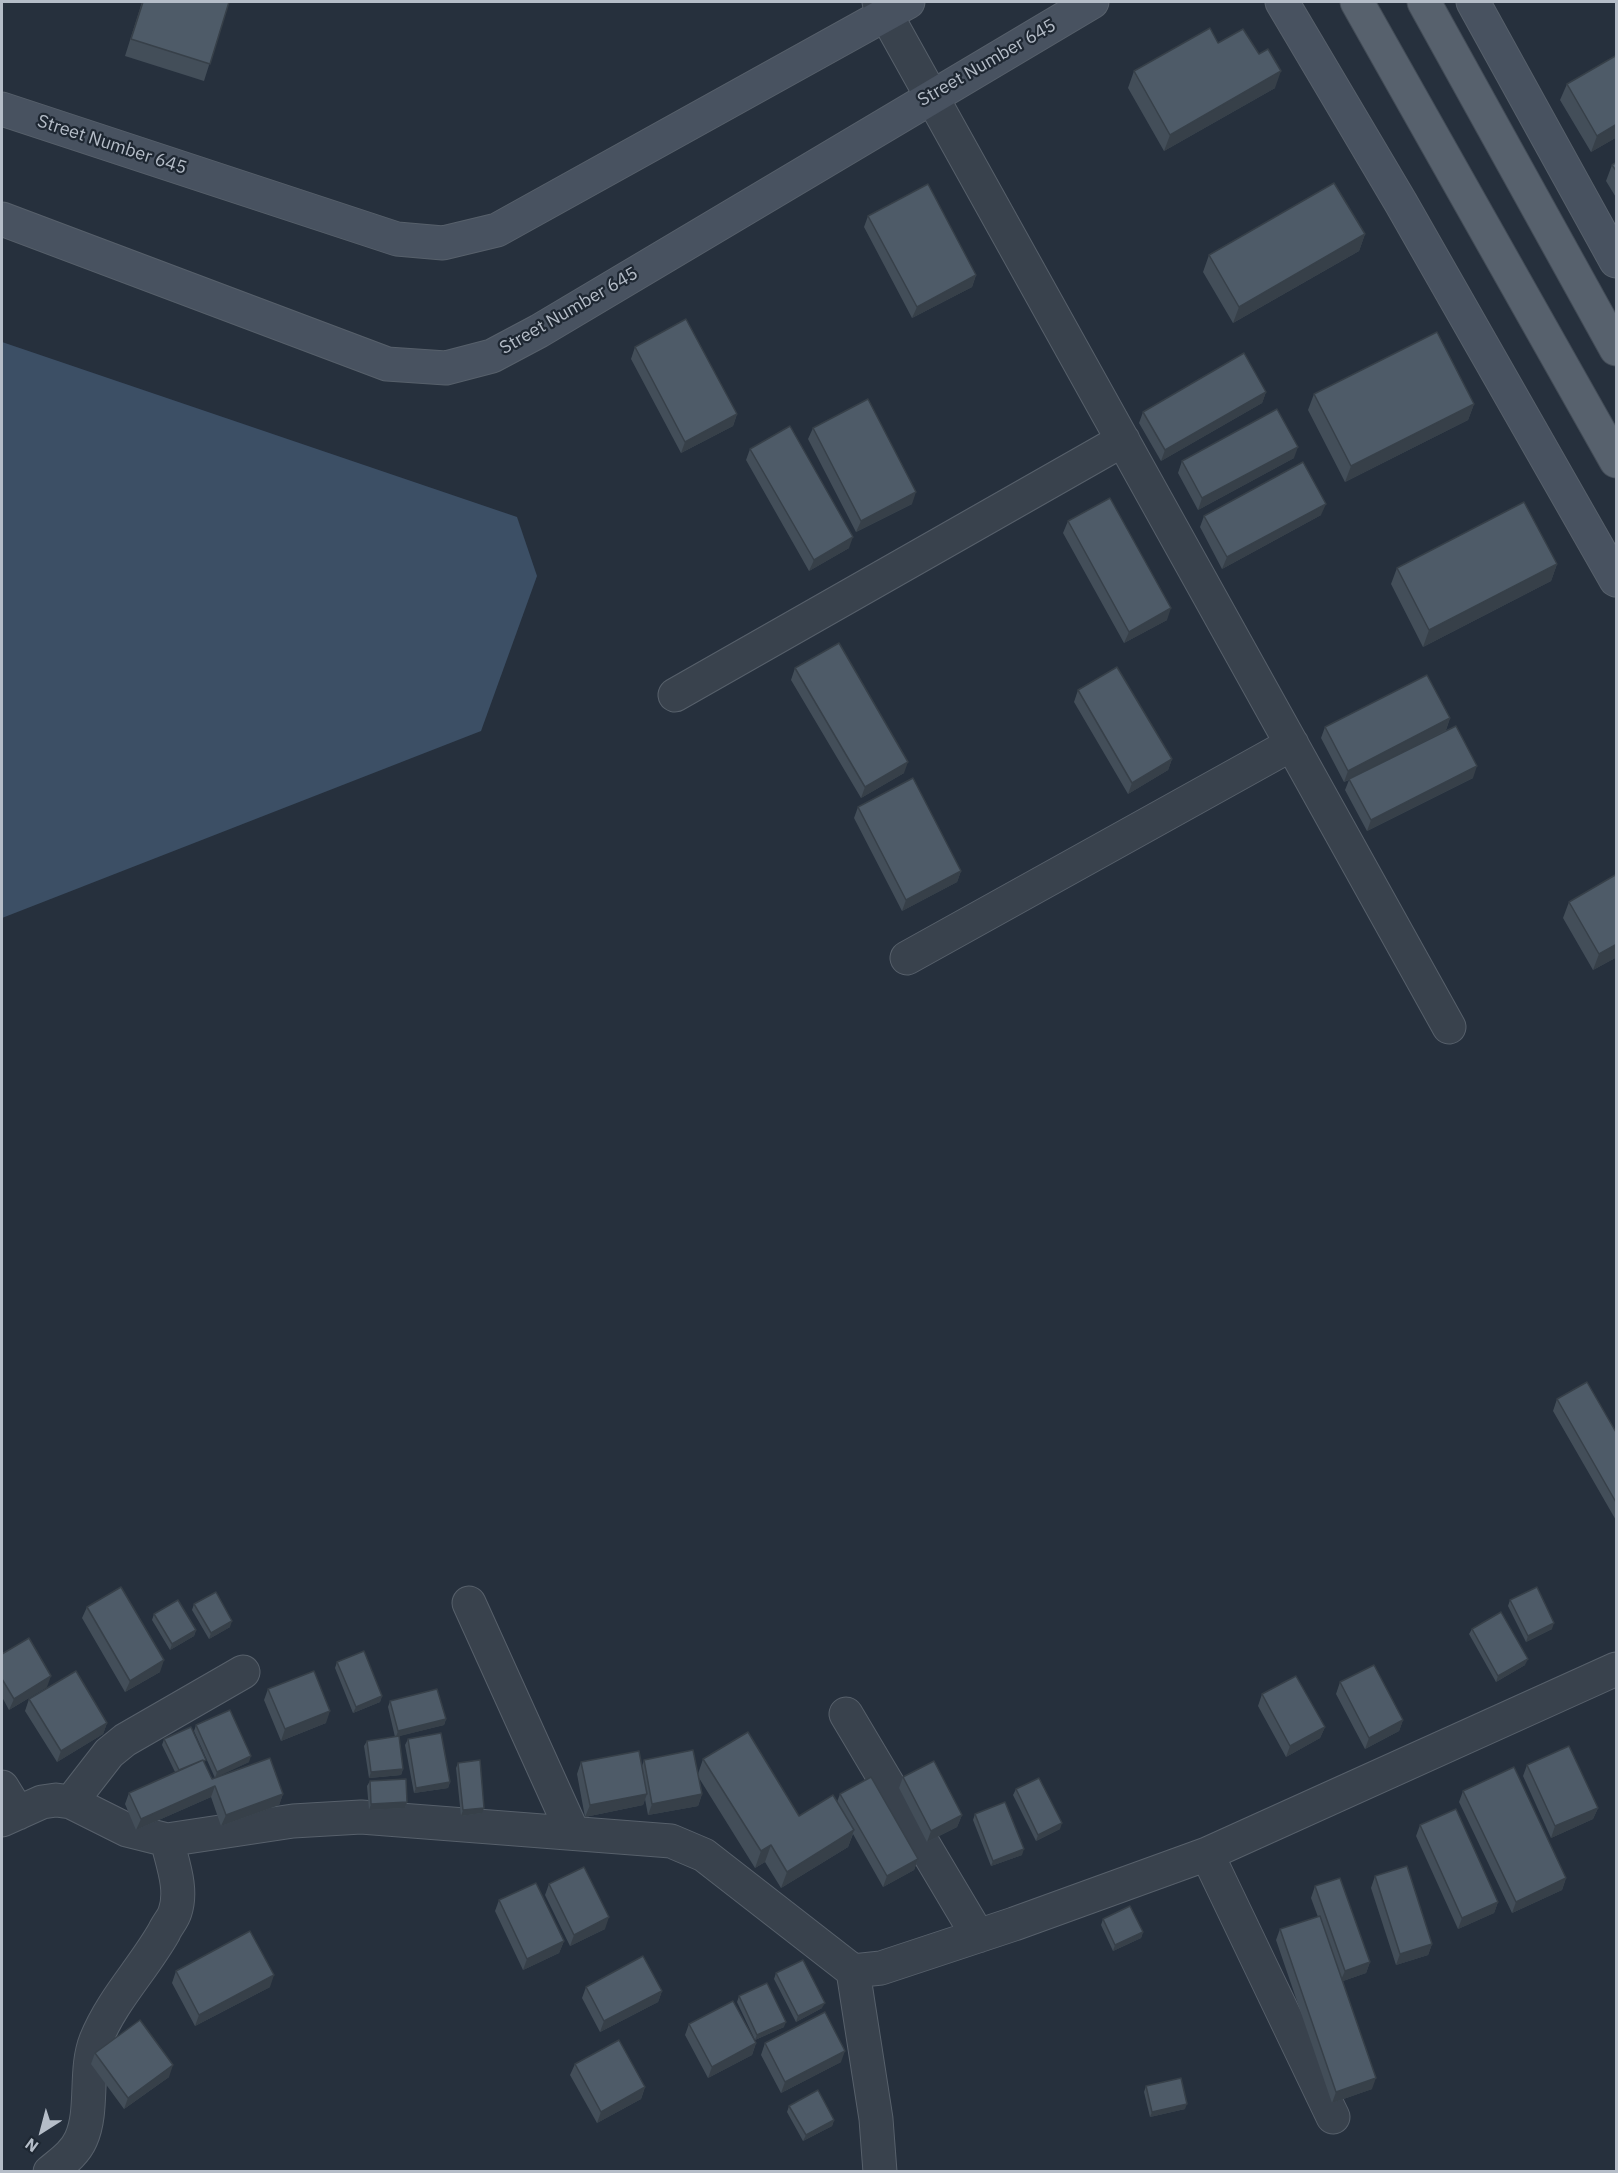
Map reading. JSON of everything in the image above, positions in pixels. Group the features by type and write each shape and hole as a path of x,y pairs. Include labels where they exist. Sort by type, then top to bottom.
{"main road":[{"path":"1357,2 1617,461"},
{"path":"1424,2 1617,349"}],"street":[{"name":"Street Number 645","path":"2,219 387,364 446,368 492,356 538,332 927,86 1092,2"},
{"path":"1282,2 1395,193 1617,580"},
{"path":"1473,2 1617,261"},
{"name":"Street Number 645","path":"2,109 397,239 443,243 497,230 891,6"},
{"path":"891,6 906,48 1449,1027"},
{"path":"675,695 1123,440"},
{"path":"907,958 1292,744"},
{"path":"469,1603 573,1833"},
{"path":"71,1802 109,1753 126,1740 243,1672"},
{"path":"853,1971 881,1968 978,1936 1207,1854 1613,1680"},
{"path":"846,1714 978,1936"},
{"path":"7,1807 56,1800 71,1802 127,1830 166,1840 293,1821 350,1818 670,1841 704,1856 853,1971 876,2119 880,2172"},
{"path":"50,2172 69,2157 81,2140 85,2126 90,2068 95,2042 105,2019 158,1942 176,1911 177,1881 166,1840"},
{"path":"1207,1854 1333,2117"}],"water":[{"path":"2,342 517,517 537,576 481,731 2,918"}],"building":[{"path":"143,2 229,2 210,64 131,39"},
{"path":"1210,28 1218,43 1243,29 1259,54 1268,49 1281,71 1170,135 1134,71"},
{"path":"1617,55 1617,124 1597,136 1567,84"},
{"path":"1617,162 1617,172 1612,165"},
{"path":"1334,183 1365,234 1239,307 1209,255"},
{"path":"928,184 976,275 917,307 868,216"},
{"path":"686,319 737,414 685,442 635,347"},
{"path":"1437,332 1474,404 1351,466 1314,394"},
{"path":"1244,353 1266,392 1165,450 1143,412"},
{"path":"868,399 916,492 861,521 813,428"},
{"path":"1277,409 1298,447 1202,498 1182,461"},
{"path":"790,426 853,537 814,560 750,449"},
{"path":"1303,462 1326,504 1227,557 1204,516"},
{"path":"1110,498 1171,608 1129,632 1068,521"},
{"path":"1524,502 1557,564 1429,630 1397,568"},
{"path":"839,643 908,762 865,787 795,668"},
{"path":"1117,667 1172,759 1132,783 1078,690"},
{"path":"1427,675 1450,718 1348,771 1325,727"},
{"path":"1456,726 1477,766 1371,820 1349,779"},
{"path":"913,778 961,871 906,900 858,807"},
{"path":"1617,874 1617,944 1599,954 1569,902"},
{"path":"1587,1382 1617,1434 1617,1504 1557,1399"},
{"path":"121,1587 164,1660 130,1681 87,1607"},
{"path":"1537,1587 1554,1623 1528,1636 1510,1600"},
{"path":"216,1592 232,1621 211,1633 194,1604"},
{"path":"178,1600 196,1630 172,1644 154,1614"},
{"path":"1501,1612 1528,1659 1498,1676 1472,1629"},
{"path":"29,1638 51,1676 14,1699 2,1679 2,1654"},
{"path":"364,1651 382,1696 356,1707 337,1662"},
{"path":"1374,1665 1403,1720 1369,1738 1340,1682"},
{"path":"76,1671 107,1723 61,1751 29,1699"},
{"path":"314,1671 330,1711 285,1729 268,1689"},
{"path":"1296,1676 1325,1727 1290,1746 1262,1694"},
{"path":"437,1689 446,1719 398,1731 390,1701"},
{"path":"230,1710 251,1756 217,1772 196,1725"},
{"path":"191,1727 206,1760 179,1770 164,1739"},
{"path":"748,1732 799,1816 833,1795 854,1830 787,1872 771,1845 761,1851 703,1759"},
{"path":"441,1733 450,1782 416,1788 408,1739"},
{"path":"399,1736 403,1769 371,1772 367,1741"},
{"path":"1569,1746 1598,1808 1555,1826 1527,1765"},
{"path":"693,1750 702,1794 652,1804 644,1760"},
{"path":"639,1751 647,1794 590,1805 581,1762"},
{"path":"270,1758 283,1794 226,1815 215,1786 141,1819 129,1793 203,1760 212,1779"},
{"path":"480,1760 484,1808 463,1810 458,1763"},
{"path":"934,1761 962,1815 931,1831 903,1777"},
{"path":"1514,1767 1566,1878 1516,1902 1463,1791"},
{"path":"871,1777 918,1859 887,1876 840,1794"},
{"path":"1039,1778 1062,1823 1038,1835 1016,1789"},
{"path":"406,1779 407,1802 371,1804 370,1781"},
{"path":"1005,1802 1024,1849 993,1861 975,1814"},
{"path":"1456,1809 1498,1902 1462,1918 1420,1825"},
{"path":"1407,1866 1432,1944 1400,1954 1375,1876"},
{"path":"584,1867 609,1917 574,1935 549,1884"},
{"path":"1340,1878 1370,1962 1345,1971 1315,1886"},
{"path":"536,1883 564,1941 527,1959 499,1900"},
{"path":"1130,1906 1143,1932 1115,1945 1103,1919"},
{"path":"1320,1916 1376,2078 1336,2092 1280,1929"},
{"path":"250,1931 274,1975 199,2015 176,1971"},
{"path":"643,1956 662,1991 604,2021 586,1987"},
{"path":"803,1960 825,2003 798,2016 776,1973"},
{"path":"767,1983 786,2022 757,2035 739,1996"},
{"path":"733,2001 756,2043 712,2067 689,2024"},
{"path":"825,2012 845,2051 785,2082 765,2043"},
{"path":"140,2020 173,2065 128,2098 95,2053"},
{"path":"619,2040 645,2087 601,2112 575,2064"},
{"path":"1181,2078 1187,2104 1152,2112 1146,2086"},
{"path":"818,2090 834,2120 806,2135 789,2106"}]}
